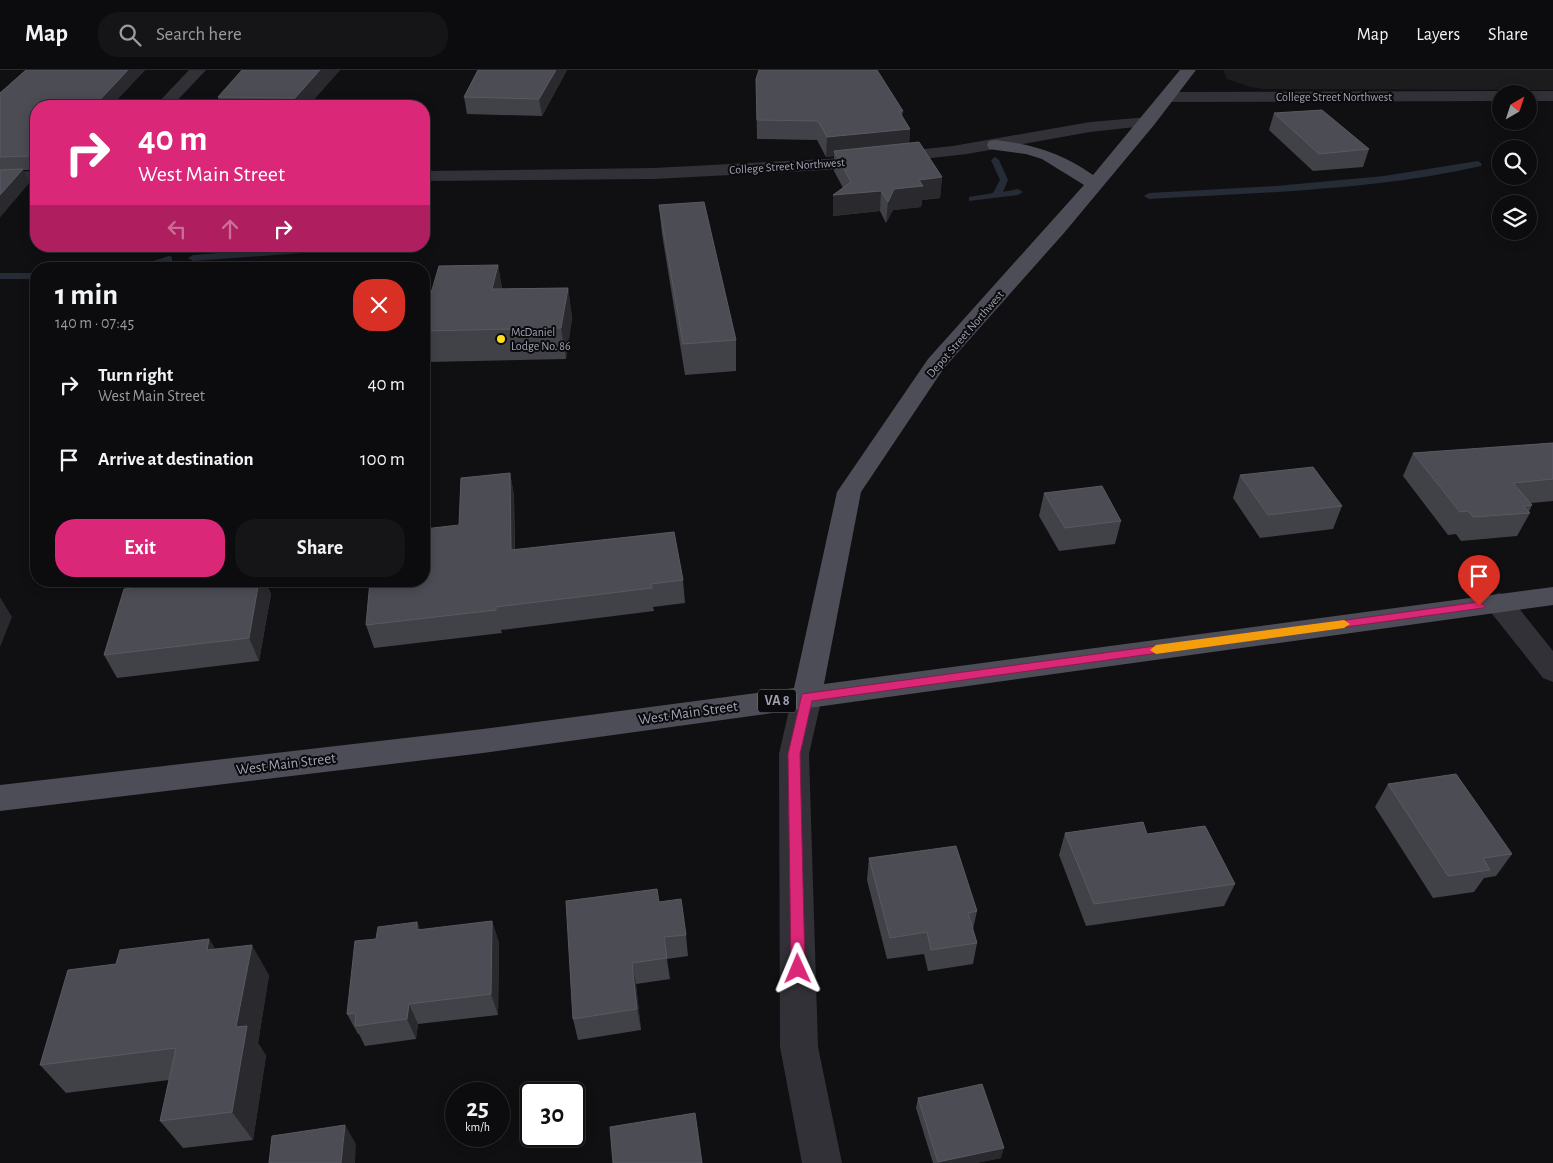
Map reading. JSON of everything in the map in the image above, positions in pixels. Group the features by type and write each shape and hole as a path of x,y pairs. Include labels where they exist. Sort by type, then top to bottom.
{"main road":[{"name":"Depot Street Northwest","path":"807,697 849,492 936,364 1148,122 1188,70"},
{"path":"995,145 1021,147 1048,154 1059,159 1094,184"},
{"name":"West Main Street","path":"0,798 483,741 1553,596"}],"street":[{"path":"169,100 198,70"},
{"name":"College Street Northwest","path":"1166,97 1492,96"},
{"path":"1538,96 1553,96"},
{"name":"College Street Northwest","path":"430,176 577,175 736,170 882,159 995,145 1080,127 1117,122 1148,122"},
{"path":"0,176 30,176"},
{"path":"1499,603 1553,671"},
{"path":"807,697 794,754 799,1047 822,1163"}],"shaded area":[{"path":"1223,70 1553,70 1553,90 1538,90 1538,85 1492,85 1492,90 1263,89 1250,87 1227,79"}],"building":[{"path":"26,70 128,70 100,100 30,100 30,156 0,157 0,93"},
{"path":"242,70 320,70 295,98 218,97"},
{"path":"478,70 556,70 539,99 464,97"},
{"path":"759,70 877,70 903,111 899,111 910,129 827,137 818,121 757,120 756,79"},
{"path":"1322,110 1369,149 1319,154 1274,113"},
{"path":"919,142 942,177 919,180 923,186 894,189 888,202 881,191 833,195 851,182 834,151"},
{"path":"23,169 0,195 0,170"},
{"path":"704,202 736,340 683,344 659,205"},
{"path":"498,265 492,289 568,288 561,328 430,331 430,297 439,266"},
{"path":"1553,443 1553,479 1513,483 1532,505 1523,506 1530,513 1473,517 1468,511 1460,512 1413,453"},
{"path":"1313,467 1342,506 1268,515 1240,475"},
{"path":"510,473 511,550 674,532 683,580 651,584 652,588 496,607 496,610 366,625 369,587 430,587 430,528 459,525 461,478"},
{"path":"1102,486 1121,521 1065,528 1044,493"},
{"path":"138,587 258,587 249,638 104,655 124,589"},
{"path":"1456,774 1512,854 1483,858 1490,870 1448,876 1388,784"},
{"path":"1143,822 1147,834 1205,826 1235,884 1094,904 1065,833"},
{"path":"956,846 977,911 968,913 977,943 931,950 927,932 890,938 869,858"},
{"path":"657,889 659,902 681,899 686,935 664,937 667,958 632,963 637,1009 573,1019 566,901"},
{"path":"492,921 491,994 409,1004 407,1019 355,1026 356,1013 347,1014 355,941 376,939 378,927 417,922 417,930"},
{"path":"209,939 207,950 252,945 236,1027 247,1026 232,1112 160,1121 176,1048 40,1065 68,970 116,964 120,950"},
{"path":"982,1084 1004,1148 938,1162 918,1098"},
{"path":"695,1113 702,1163 613,1163 610,1127"},
{"path":"345,1125 341,1163 269,1163 272,1136"}],"waterway":[{"path":"995,160 1004,180 997,195"},
{"path":"1149,196 1276,189 1384,179 1478,164"},
{"path":"972,199 1018,192"},
{"path":"193,258 274,252"},
{"path":"158,262 169,259"},
{"path":"0,276 30,276"}],"slow traffic":[{"path":"1156,650 1344,624"}],"place":[{"name":"McDaniel Lodge No. 86","path":"501,339"}],"route":[{"path":"798,969 794,754 807,697 1479,606"}]}
